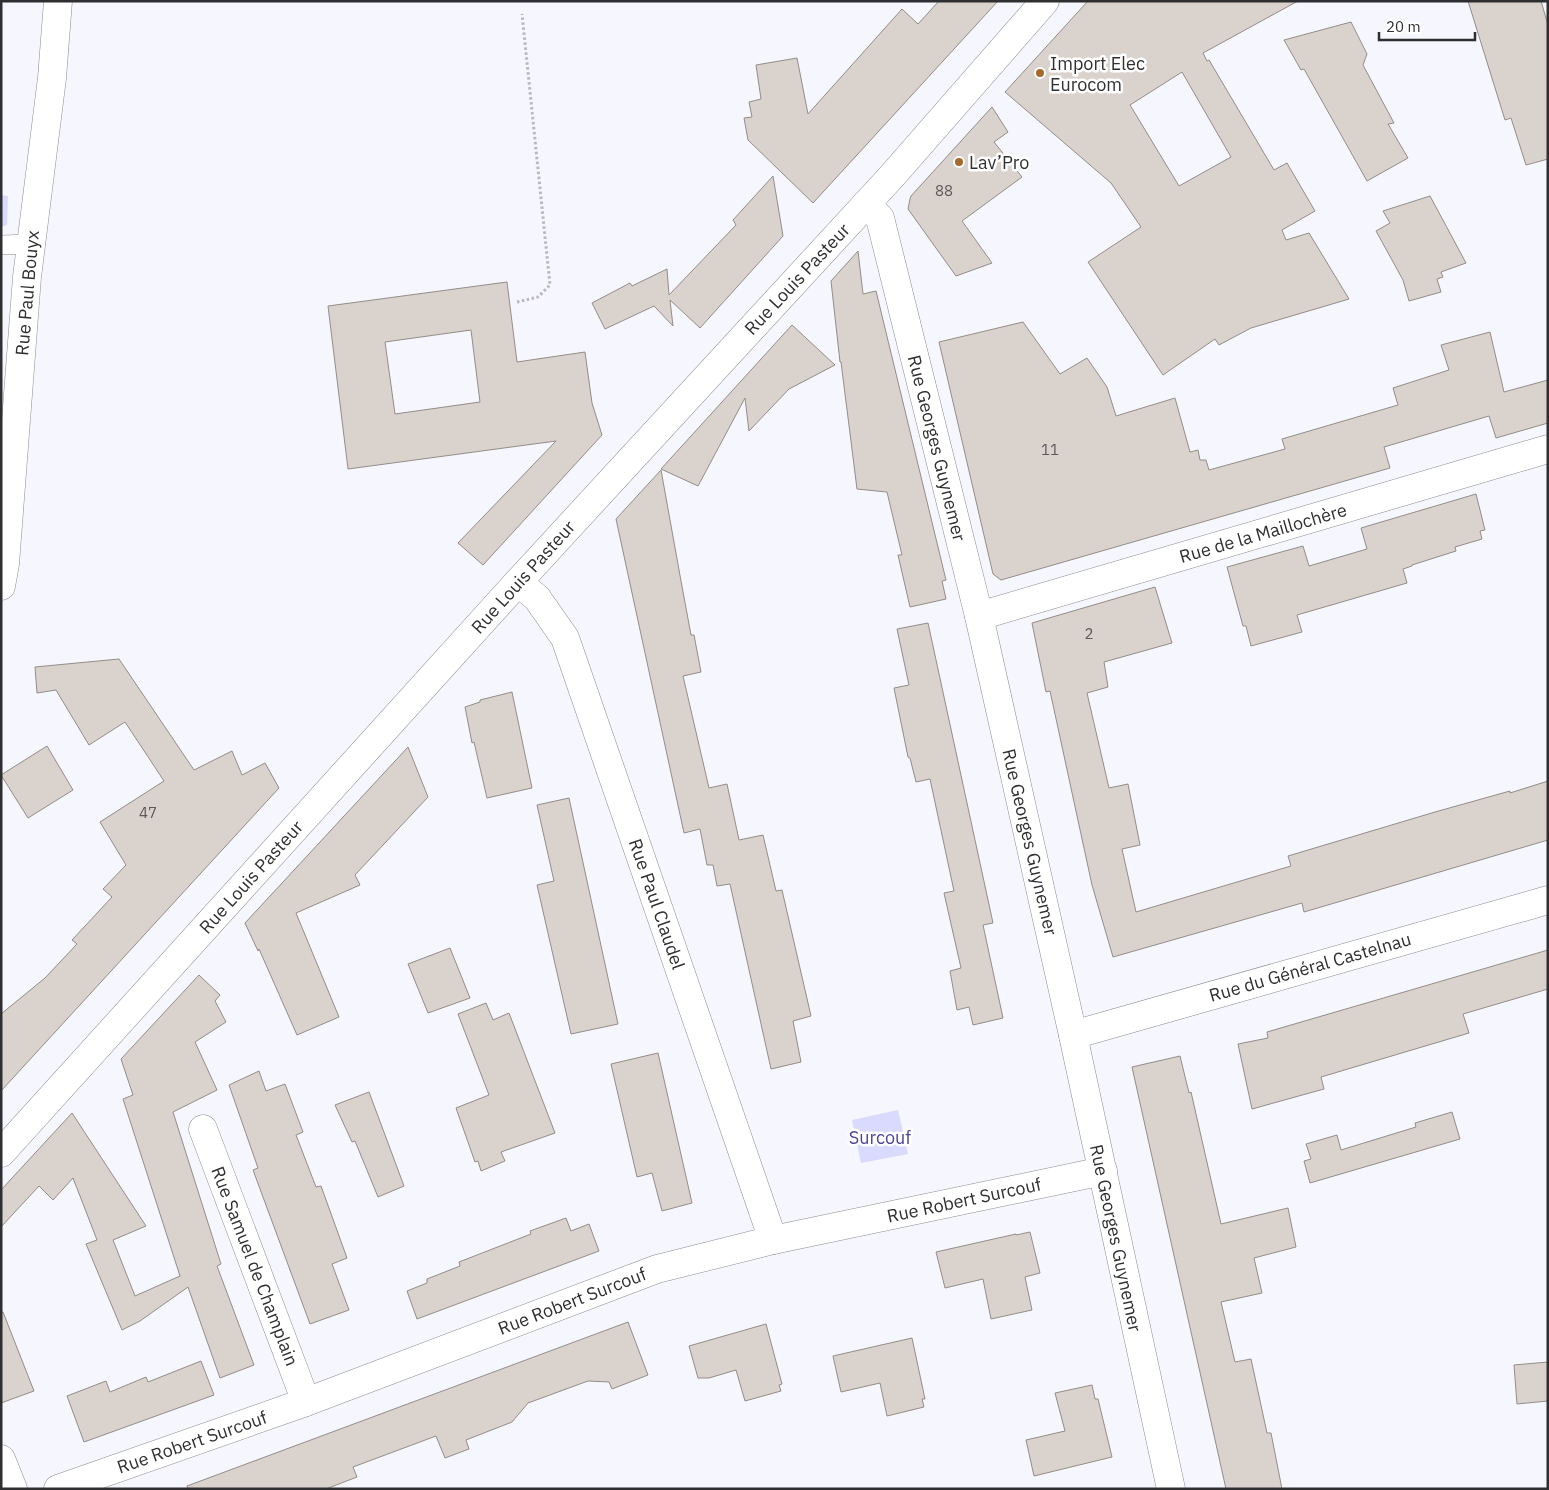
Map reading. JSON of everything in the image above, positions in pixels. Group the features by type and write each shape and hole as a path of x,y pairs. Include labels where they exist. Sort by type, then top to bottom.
{"street":[{"name":"Rue Paul Bouyx","path":"1,586 5,564 31,244 52,78 58,1"},
{"name":"Rue Louis Pasteur","path":"1,1153 518,582 866,204 1046,1"},
{"name":"Rue Georges Guynemer","path":"866,204 880,218 979,616 1103,1171 1171,1489"},
{"name":"Rue de la Maillochère","path":"979,616 1548,450"},
{"name":"Rue Paul Claudel","path":"518,582 537,598 565,638 773,1240"},
{"name":"Rue du Général Castelnau","path":"1073,1035 1548,900"},
{"name":"Rue Samuel de Champlain","path":"203,1129 306,1402"},
{"name":"Rue Robert Surcouf","path":"58,1489 306,1402 657,1269 773,1240 1103,1171"},
{"path":"1,1459 13,1489"}],"lane":[{"path":"1,245 31,244"}],"path":[{"path":"517,302 538,297 550,285 522,14"}],"green space":[{"path":"1,195 8,196 7,225 1,227"},
{"name":"Surcouf","path":"898,1110 908,1154 861,1163 852,1120"}],"building":[{"path":"939,1 998,1 813,203 748,140 744,118 752,117 749,102 761,99 756,65 797,58 808,114 902,9 918,24"},
{"path":"1088,1 1298,1 1203,53 1274,170 1287,163 1315,211 1282,230 1286,240 1309,233 1349,299 1251,328 1219,345 1215,339 1163,375 1088,262 1141,227 1111,183 1005,92","holes":["1182,72 1231,157 1179,186 1130,105"]},
{"path":"1468,1 1541,1 1548,25 1548,159 1526,165 1511,118 1505,120"},
{"path":"1351,22 1367,54 1363,65 1394,123 1388,124 1408,158 1367,181 1304,69 1301,70 1284,40"},
{"path":"992,107 1008,132 994,142 1022,177 962,221 992,263 956,276 908,209 910,199"},
{"path":"773,176 783,236 700,328 670,300 673,326 654,306 605,329 592,303 630,283 632,286 667,269 669,295 736,225 733,220"},
{"path":"1430,196 1466,263 1441,272 1443,277 1437,279 1441,292 1409,301 1403,280 1376,231 1390,223 1383,211"},
{"path":"858,251 863,294 876,291 946,580 942,581 946,599 910,607 898,555 902,555 887,492 857,489 831,281"},
{"path":"507,282 517,362 585,352 592,403 602,435 483,565 458,543 556,441 348,469 328,306","holes":["471,330 480,402 395,414 385,342"]},
{"path":"1023,322 1060,374 1087,358 1107,387 1116,416 1175,398 1190,452 1198,450 1200,460 1206,460 1209,470 1285,449 1282,439 1398,405 1393,388 1449,370 1441,345 1490,332 1504,392 1548,380 1548,423 1496,438 1489,416 1384,447 1390,468 1001,580 993,574 939,342"},
{"path":"792,325 835,365 789,389 749,431 745,398 698,486 661,469"},
{"path":"661,470 691,635 694,635 701,672 683,676 709,788 727,784 739,840 763,835 776,891 782,890 811,1016 793,1021 801,1062 771,1069 730,884 717,886 713,865 707,865 700,829 684,833 616,519"},
{"path":"1476,494 1485,530 1480,531 1482,539 1455,547 1456,551 1403,569 1407,583 1297,615 1302,632 1251,646 1246,626 1243,626 1227,567 1303,546 1309,566 1367,549 1361,528"},
{"path":"1155,587 1172,643 1104,662 1108,687 1087,693 1109,788 1128,784 1140,845 1122,849 1136,912 1291,866 1288,856 1435,812 1510,791 1510,793 1548,781 1548,840 1304,912 1302,903 1113,957 1092,885 1050,691 1046,692 1032,623"},
{"path":"928,623 993,923 983,925 1003,1018 973,1025 969,1007 957,1010 950,971 961,968 944,893 954,891 930,779 916,782 910,758 908,757 894,688 909,685 897,629"},
{"path":"119,659 194,770 232,751 242,775 265,763 279,788 1,1091 1,1014 45,978 77,944 72,940 112,897 103,889 126,865 100,822 164,781 125,722 89,745 56,690 37,693 35,667"},
{"path":"512,692 532,788 487,798 474,742 472,743 465,707 480,702 480,700"},
{"path":"47,746 73,790 28,818 1,775"},
{"path":"408,747 428,797 355,875 360,885 296,913 339,1017 297,1035 259,949 258,951 245,923"},
{"path":"569,798 618,1024 571,1034 537,885 554,881 537,805"},
{"path":"450,948 470,998 428,1013 408,964"},
{"path":"1548,950 1548,989 1463,1014 1469,1033 1321,1077 1324,1089 1252,1109 1238,1044 1268,1038 1267,1032"},
{"path":"199,975 220,995 215,1001 226,1022 195,1042 217,1090 173,1112 221,1264 217,1266 254,1365 220,1378 188,1287 140,1321 122,1330 86,1244 97,1240 73,1178 53,1200 39,1186 1,1227 1,1190 72,1113 146,1226 113,1240 135,1296 180,1276 123,1099 133,1095 121,1059"},
{"path":"486,1003 493,1020 509,1013 555,1133 501,1152 505,1161 481,1171 478,1161 475,1162 456,1108 489,1095 458,1014"},
{"path":"658,1053 692,1203 662,1211 652,1173 637,1177 611,1064"},
{"path":"1180,1056 1189,1093 1191,1092 1221,1224 1288,1208 1296,1247 1254,1258 1262,1293 1221,1302 1235,1362 1251,1359 1267,1433 1271,1433 1282,1489 1226,1489 1132,1067"},
{"path":"259,1071 266,1091 285,1084 303,1132 296,1135 316,1187 321,1186 347,1258 332,1264 349,1310 310,1324 253,1170 258,1168 229,1085"},
{"path":"369,1092 404,1186 378,1197 355,1141 352,1142 335,1105"},
{"path":"1452,1112 1460,1139 1310,1183 1304,1161 1311,1159 1306,1144 1337,1135 1341,1150 1416,1127 1415,1123"},
{"path":"566,1218 571,1231 589,1224 599,1251 417,1319 407,1291 427,1283 427,1279 460,1266 459,1262 531,1234 530,1231"},
{"path":"1030,1232 1040,1273 1025,1277 1032,1310 991,1319 983,1279 945,1288 936,1252"},
{"path":"1,1312 3,1312 34,1391 1,1403"},
{"path":"628,1322 648,1375 612,1389 609,1382 588,1381 528,1403 512,1422 466,1440 469,1449 445,1458 436,1436 353,1467 357,1477 326,1489 188,1489 187,1486"},
{"path":"766,1324 782,1384 779,1385 781,1391 745,1401 736,1370 709,1378 698,1378 689,1346"},
{"path":"912,1338 925,1399 922,1399 924,1407 887,1416 880,1383 841,1392 833,1356"},
{"path":"201,1361 214,1395 84,1442 67,1396 106,1381 110,1392 146,1377 148,1382"},
{"path":"1548,1362 1548,1401 1517,1404 1514,1365"},
{"path":"1092,1385 1095,1399 1098,1399 1112,1457 1034,1476 1026,1440 1065,1431 1055,1393"}],"place":[{"name":"Import Elec Eurocom","path":"1040,73"},
{"name":"Lav’Pro","path":"959,162"}]}
